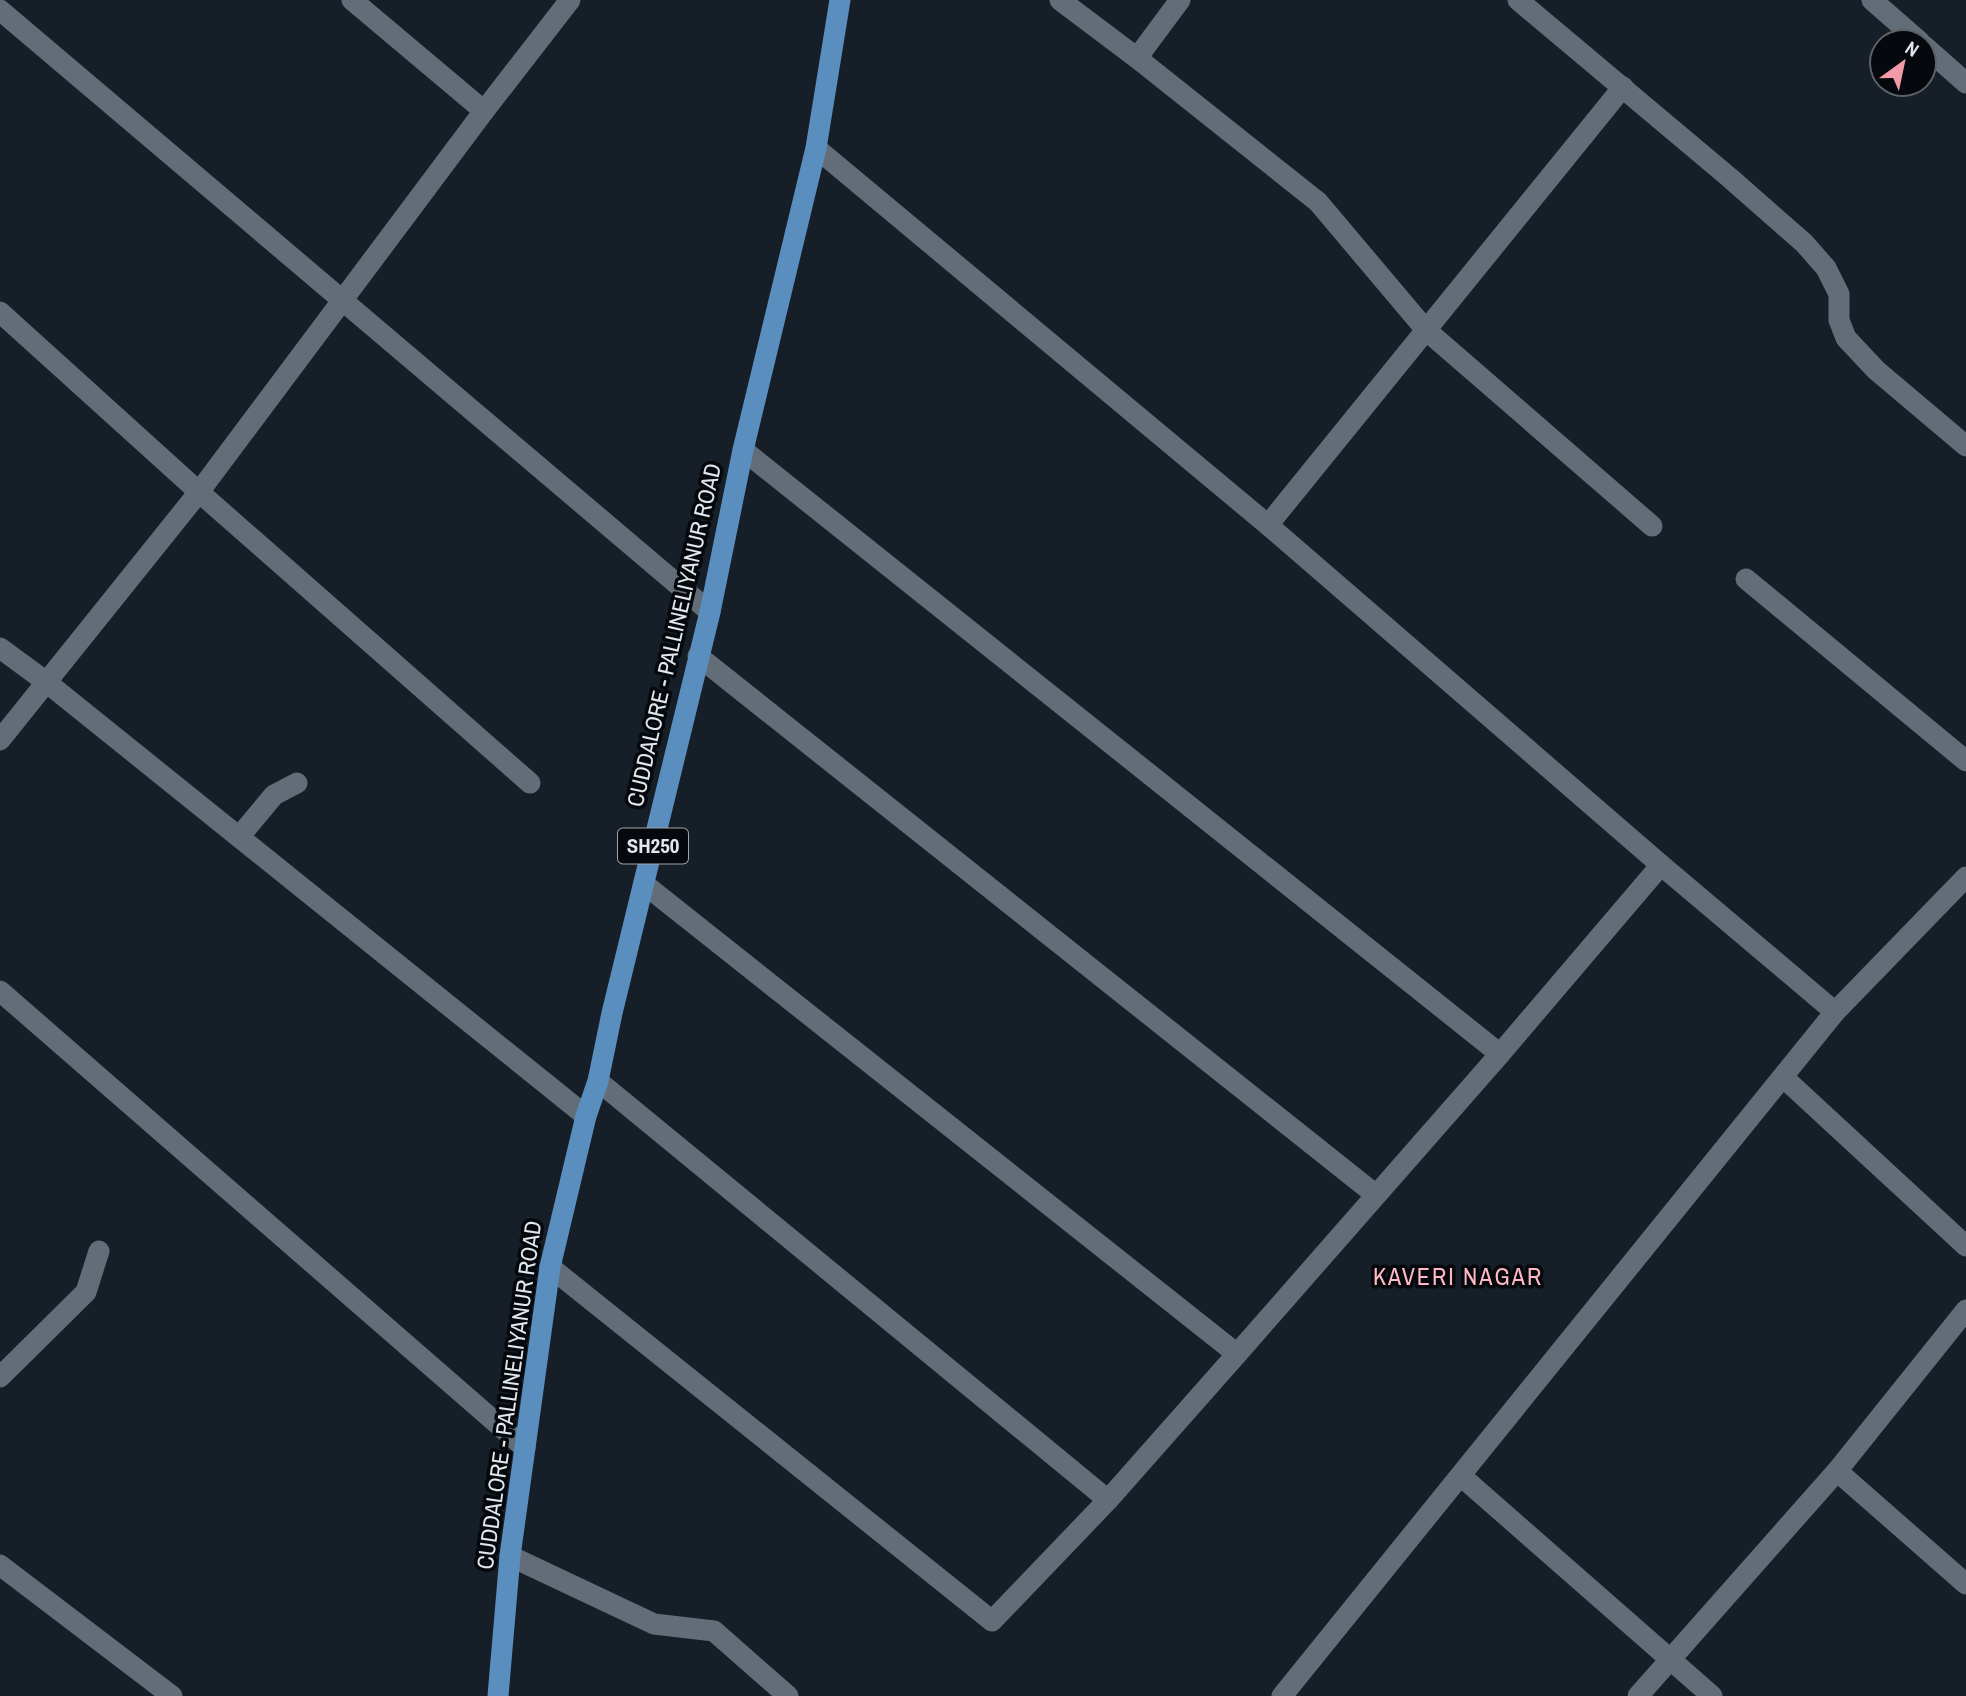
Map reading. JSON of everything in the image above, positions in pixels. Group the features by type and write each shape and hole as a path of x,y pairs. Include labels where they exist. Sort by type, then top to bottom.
{"main road":[{"name":"CUDDALORE - PALLINELIYANUR ROAD","path":"498,1696 510,1556 550,1267 586,1116 598,1082 612,1013 710,612 743,450 816,149 840,0"}],"street":[{"path":"352,0 484,111"},
{"path":"0,740 199,492 341,300 570,0"},
{"path":"1060,0 1318,202 1426,330 1652,526"},
{"path":"1137,58 1180,0"},
{"path":"1518,0 1804,243 1826,268 1839,294 1839,320 1851,345 1876,370 1966,446"},
{"path":"1872,0 1904,28"},
{"path":"0,10 710,612"},
{"path":"1938,58 1966,83"},
{"path":"1268,525 1623,87"},
{"path":"816,149 1268,525 1835,1012"},
{"path":"0,312 199,492 530,783"},
{"path":"743,450 1500,1054"},
{"path":"1746,579 1966,761"},
{"path":"0,648 46,681 586,1116"},
{"path":"698,656 1376,1195"},
{"path":"239,837 274,794 297,783"},
{"path":"550,1267 992,1621 1108,1500 1500,1054 1661,865"},
{"path":"1282,1696 1835,1012 1966,877"},
{"path":"644,884 1237,1354"},
{"path":"0,991 525,1448"},
{"path":"1784,1078 1966,1246"},
{"path":"598,1082 1108,1500"},
{"path":"0,1377 86,1292 99,1251"},
{"path":"1638,1696 1837,1471 1966,1310"},
{"path":"1837,1471 1966,1584"},
{"path":"1461,1476 1712,1696"},
{"path":"510,1556 654,1624 714,1631 788,1696"},
{"path":"0,1565 173,1696"}],"district":[{"name":"KAVERI NAGAR","path":"1458,1277"}]}
